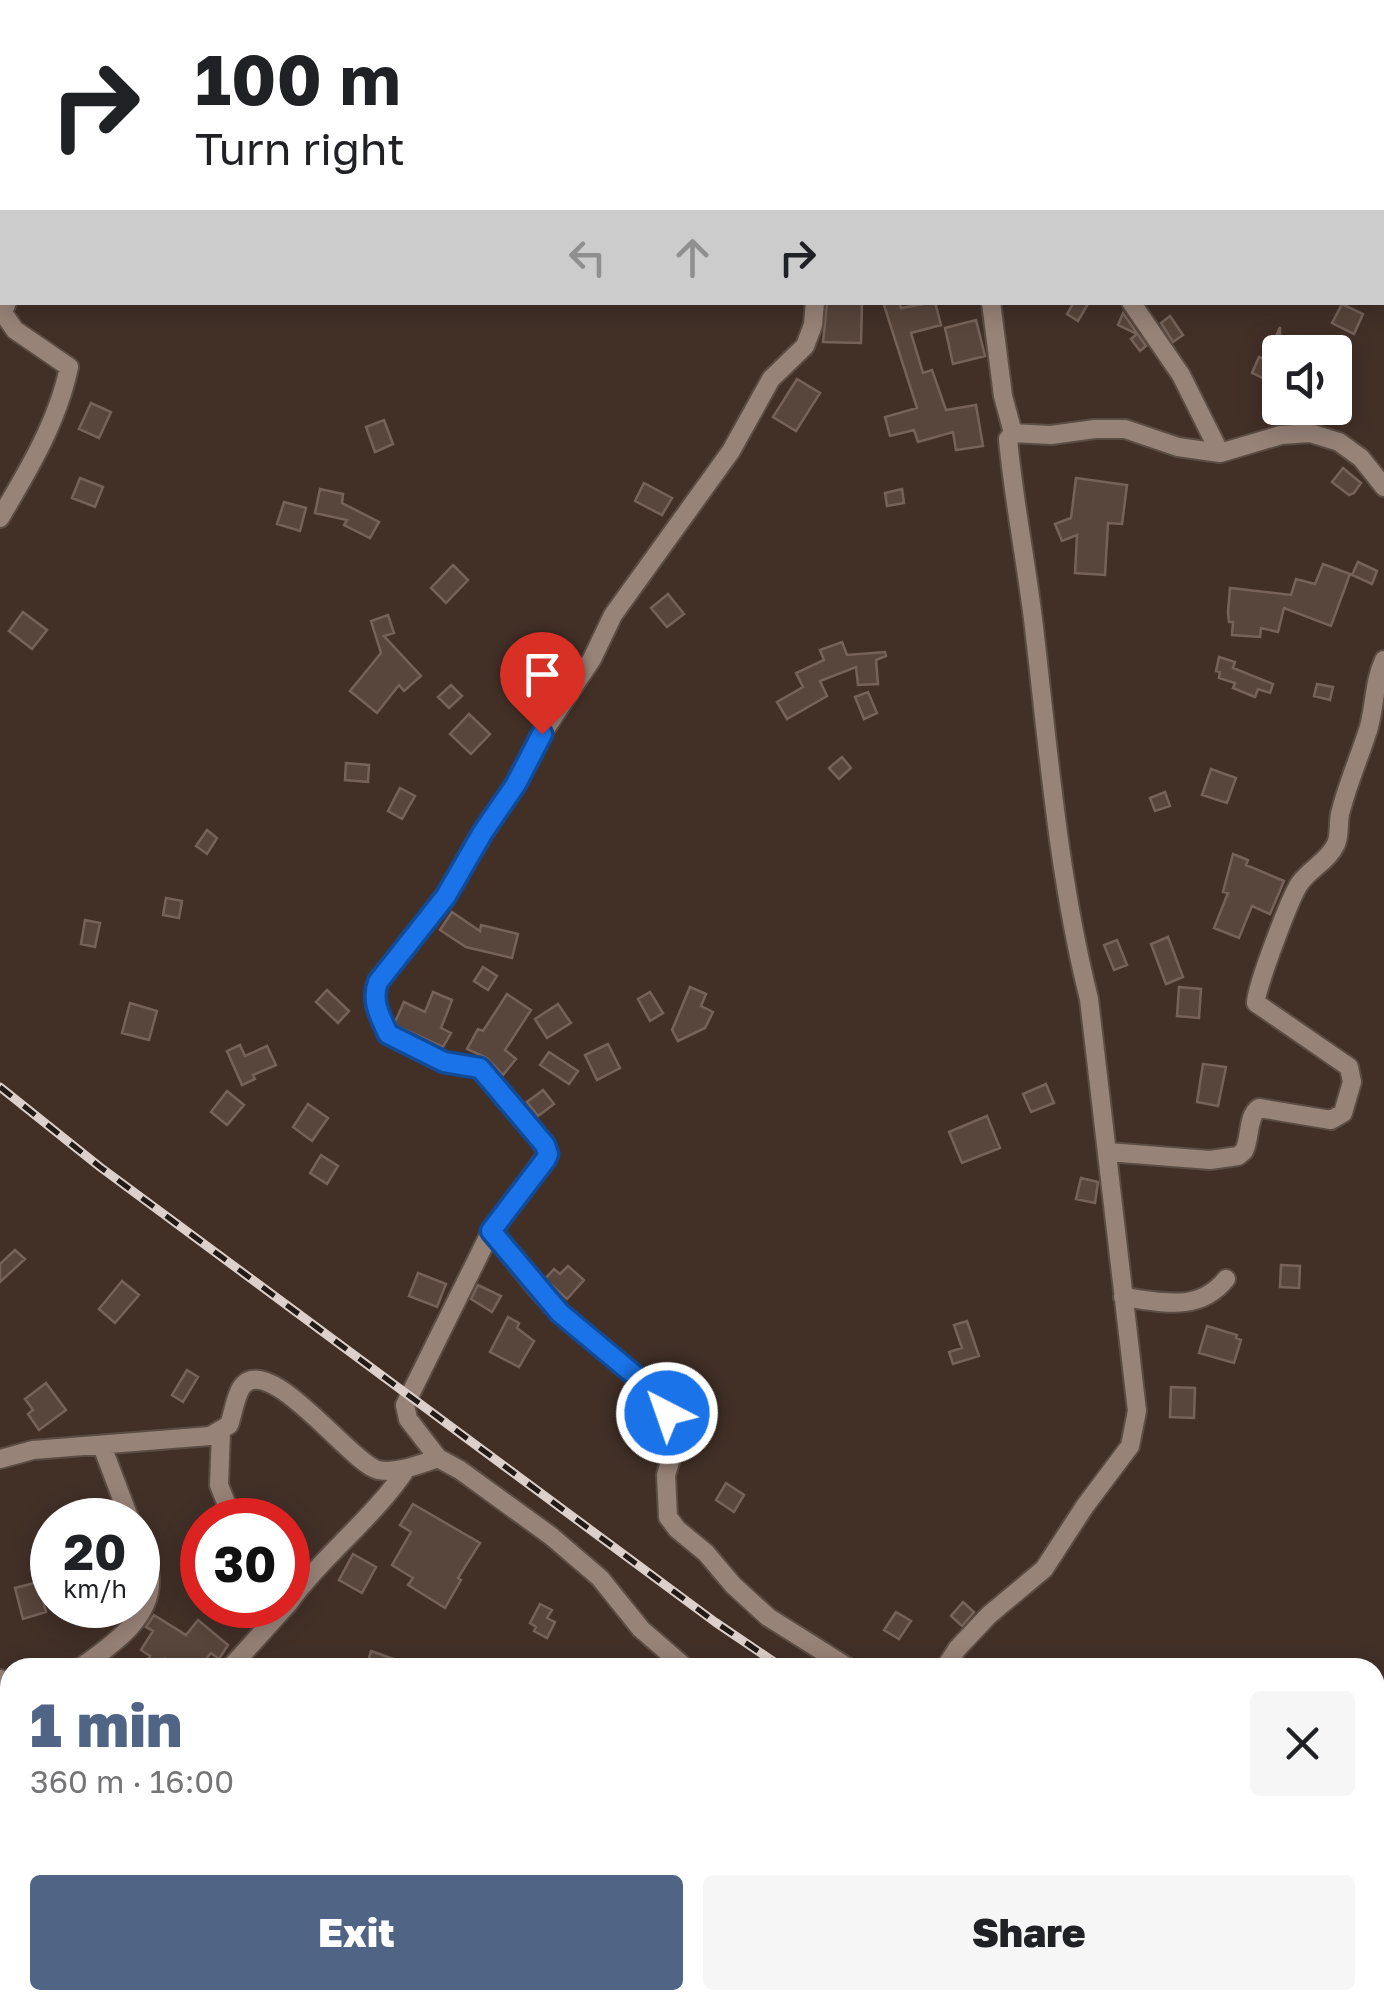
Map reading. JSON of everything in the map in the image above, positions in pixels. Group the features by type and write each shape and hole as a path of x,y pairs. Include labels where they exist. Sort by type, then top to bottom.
{"street":[{"path":"0,518 26,474 64,393 69,367 16,330 3,313 6,305"},
{"path":"674,1658 641,1629 600,1578 552,1536 438,1458 408,1419 405,1405 491,1231 548,1154 545,1145 480,1068 444,1062 388,1034 374,994 378,982 446,896 592,658 613,615 731,451 772,379 809,339 815,305"},
{"path":"991,305 1003,396 1013,432"},
{"path":"1133,305 1163,344 1220,452"},
{"path":"1013,432 1052,436 1095,428 1126,429 1178,447 1220,452 1281,435 1310,433 1339,442 1361,458 1384,487"},
{"path":"951,1658 988,1615 1044,1569 1130,1446 1137,1411 1089,999 1059,843 1011,470 1008,439 1013,432"},
{"path":"1108,1152 1223,1159 1244,1151 1250,1140 1252,1116 1259,1108 1331,1120 1343,1112 1352,1078 1349,1067 1256,1003 1255,997 1290,899 1312,867 1328,856 1338,840 1340,814 1370,722 1384,660"},
{"path":"491,1231 560,1313 638,1378 667,1413 678,1436 666,1475 668,1516 676,1530 706,1553 768,1617 833,1658"},
{"path":"1123,1297 1196,1302 1213,1295 1226,1280"},
{"path":"0,1459 33,1450 210,1436 230,1425 240,1389 247,1382 256,1381 280,1387 371,1468 407,1468 438,1458"},
{"path":"221,1431 219,1485 224,1498"},
{"path":"102,1446 122,1498"},
{"path":"310,1574 373,1512 407,1468"},
{"path":"94,1658 128,1628"},
{"path":"239,1658 266,1628"}],"building":[{"path":"827,305 862,305 861,343 823,342"},
{"path":"884,305 901,308 936,305 941,325 911,333 923,373 932,370 946,410 976,405 983,446 956,450 953,432 918,442 914,430 890,436 885,417 917,408"},
{"path":"1072,305 1087,305 1078,321 1067,314"},
{"path":"1341,305 1363,314 1354,334 1332,323"},
{"path":"1123,313 1146,346 1140,351 1131,339 1137,334 1118,325"},
{"path":"1170,316 1183,335 1173,342 1161,323"},
{"path":"976,320 985,356 953,364 945,328"},
{"path":"1259,357 1262,358 1262,378 1252,373"},
{"path":"797,379 820,393 796,431 773,417"},
{"path":"91,403 111,412 99,438 79,429"},
{"path":"384,420 393,444 375,452 366,427"},
{"path":"1343,468 1361,483 1349,495 1332,482"},
{"path":"80,478 103,487 95,507 72,498"},
{"path":"1076,478 1127,485 1122,524 1108,523 1105,575 1075,573 1077,535 1062,541 1055,524 1071,518"},
{"path":"644,483 672,498 662,515 635,501"},
{"path":"320,489 343,494 342,503 379,522 370,538 344,525 347,520 315,513"},
{"path":"902,489 904,503 887,506 885,493"},
{"path":"284,502 306,508 300,531 277,524"},
{"path":"1358,562 1377,571 1372,584 1352,575"},
{"path":"1323,564 1350,574 1331,626 1284,608 1278,632 1261,628 1260,637 1232,635 1233,622 1229,622 1228,612 1230,588 1291,595 1296,579 1315,584"},
{"path":"453,565 468,580 446,603 431,588"},
{"path":"668,594 684,614 667,627 651,608"},
{"path":"23,612 47,630 32,649 9,631"},
{"path":"388,615 394,633 384,636 421,676 404,691 399,685 377,713 350,691 381,653 371,621"},
{"path":"842,642 847,655 885,652 886,656 876,660 878,684 858,685 856,667 820,681 827,696 787,719 777,702 803,687 796,673 824,660 820,650"},
{"path":"1219,657 1235,662 1233,668 1273,684 1270,693 1258,689 1255,697 1233,688 1235,683 1219,678"},
{"path":"1317,684 1333,687 1330,700 1314,696"},
{"path":"451,685 462,696 449,708 438,697"},
{"path":"868,692 877,713 864,719 855,697"},
{"path":"469,714 490,734 471,754 450,734"},
{"path":"842,757 851,768 839,779 829,768"},
{"path":"346,763 369,765 368,782 345,780"},
{"path":"1211,769 1236,778 1227,803 1202,795"},
{"path":"400,788 415,796 402,819 388,811"},
{"path":"1165,792 1170,806 1155,811 1150,798"},
{"path":"207,830 217,838 207,854 196,846"},
{"path":"1233,854 1248,860 1246,865 1284,881 1270,914 1252,906 1239,938 1214,928 1228,893 1223,892"},
{"path":"166,898 182,901 179,918 163,915"},
{"path":"452,912 480,931 481,925 518,934 512,958 466,947 440,930"},
{"path":"85,920 100,923 95,947 81,944"},
{"path":"1168,937 1183,977 1166,984 1151,944"},
{"path":"1117,940 1127,965 1114,970 1104,945"},
{"path":"483,967 497,976 488,990 474,981"},
{"path":"690,987 706,994 701,1006 713,1012 705,1028 678,1041 672,1030"},
{"path":"1179,987 1201,989 1199,1018 1177,1016"},
{"path":"327,990 349,1011 338,1023 316,1002"},
{"path":"433,992 452,1000 441,1028 451,1033 443,1047 395,1022 404,1002 425,1012"},
{"path":"650,992 663,1013 650,1021 638,999"},
{"path":"507,994 531,1010 505,1050 516,1059 503,1075 487,1058 467,1049"},
{"path":"130,1003 157,1011 149,1040 122,1033"},
{"path":"558,1004 571,1023 547,1038 535,1019"},
{"path":"608,1044 620,1068 597,1080 585,1055"},
{"path":"240,1045 245,1056 267,1046 276,1065 253,1075 255,1079 242,1085 227,1051"},
{"path":"549,1052 578,1071 569,1084 540,1065"},
{"path":"1203,1064 1226,1067 1218,1106 1197,1102"},
{"path":"1046,1084 1054,1103 1031,1112 1023,1094"},
{"path":"543,1090 554,1104 538,1116 527,1102"},
{"path":"227,1091 244,1105 227,1125 211,1112"},
{"path":"308,1104 328,1118 312,1141 293,1127"},
{"path":"987,1116 1000,1148 962,1163 949,1132"},
{"path":"321,1155 338,1166 327,1184 310,1173"},
{"path":"1081,1178 1098,1182 1095,1203 1076,1199"},
{"path":"15,1250 25,1259 0,1282 0,1264"},
{"path":"1281,1265 1300,1266 1299,1288 1280,1287"},
{"path":"568,1266 584,1280 567,1299 545,1279 554,1269 560,1274"},
{"path":"418,1273 446,1284 437,1307 409,1296"},
{"path":"122,1281 139,1295 115,1323 99,1309"},
{"path":"478,1285 501,1296 492,1312 471,1299"},
{"path":"508,1317 519,1323 517,1328 534,1341 519,1367 490,1352"},
{"path":"967,1321 979,1356 953,1364 949,1352 962,1348 954,1325"},
{"path":"1207,1326 1237,1335 1241,1340 1234,1363 1199,1353"},
{"path":"187,1370 198,1377 183,1402 172,1395"},
{"path":"46,1383 66,1410 39,1430 28,1414 33,1410 25,1399"},
{"path":"1171,1387 1195,1388 1194,1418 1170,1417"},
{"path":"726,1483 744,1495 734,1512 716,1500"},
{"path":"413,1504 480,1543 445,1608 408,1585 413,1578 392,1565 411,1532 400,1525"},
{"path":"353,1554 376,1567 362,1593 339,1580"},
{"path":"30,1584 30,1617 23,1619 15,1588"},
{"path":"963,1602 974,1612 962,1626 951,1616"},
{"path":"540,1604 552,1610 547,1618 555,1622 547,1638 534,1631 536,1627 530,1623"},
{"path":"896,1612 911,1621 899,1639 884,1630"},
{"path":"160,1619 186,1635 192,1628 208,1628 228,1645 220,1658 211,1653 207,1658 149,1658 141,1650 153,1631 148,1628 160,1628"},
{"path":"371,1651 391,1658 369,1658"}],"railway":[{"path":"0,1087 100,1167 768,1658"}],"route":[{"path":"542,734 516,784 446,896 378,982 375,1005 388,1034 444,1062 480,1068 490,1076 545,1145 546,1159 491,1231 560,1313 638,1378 667,1413"}]}
